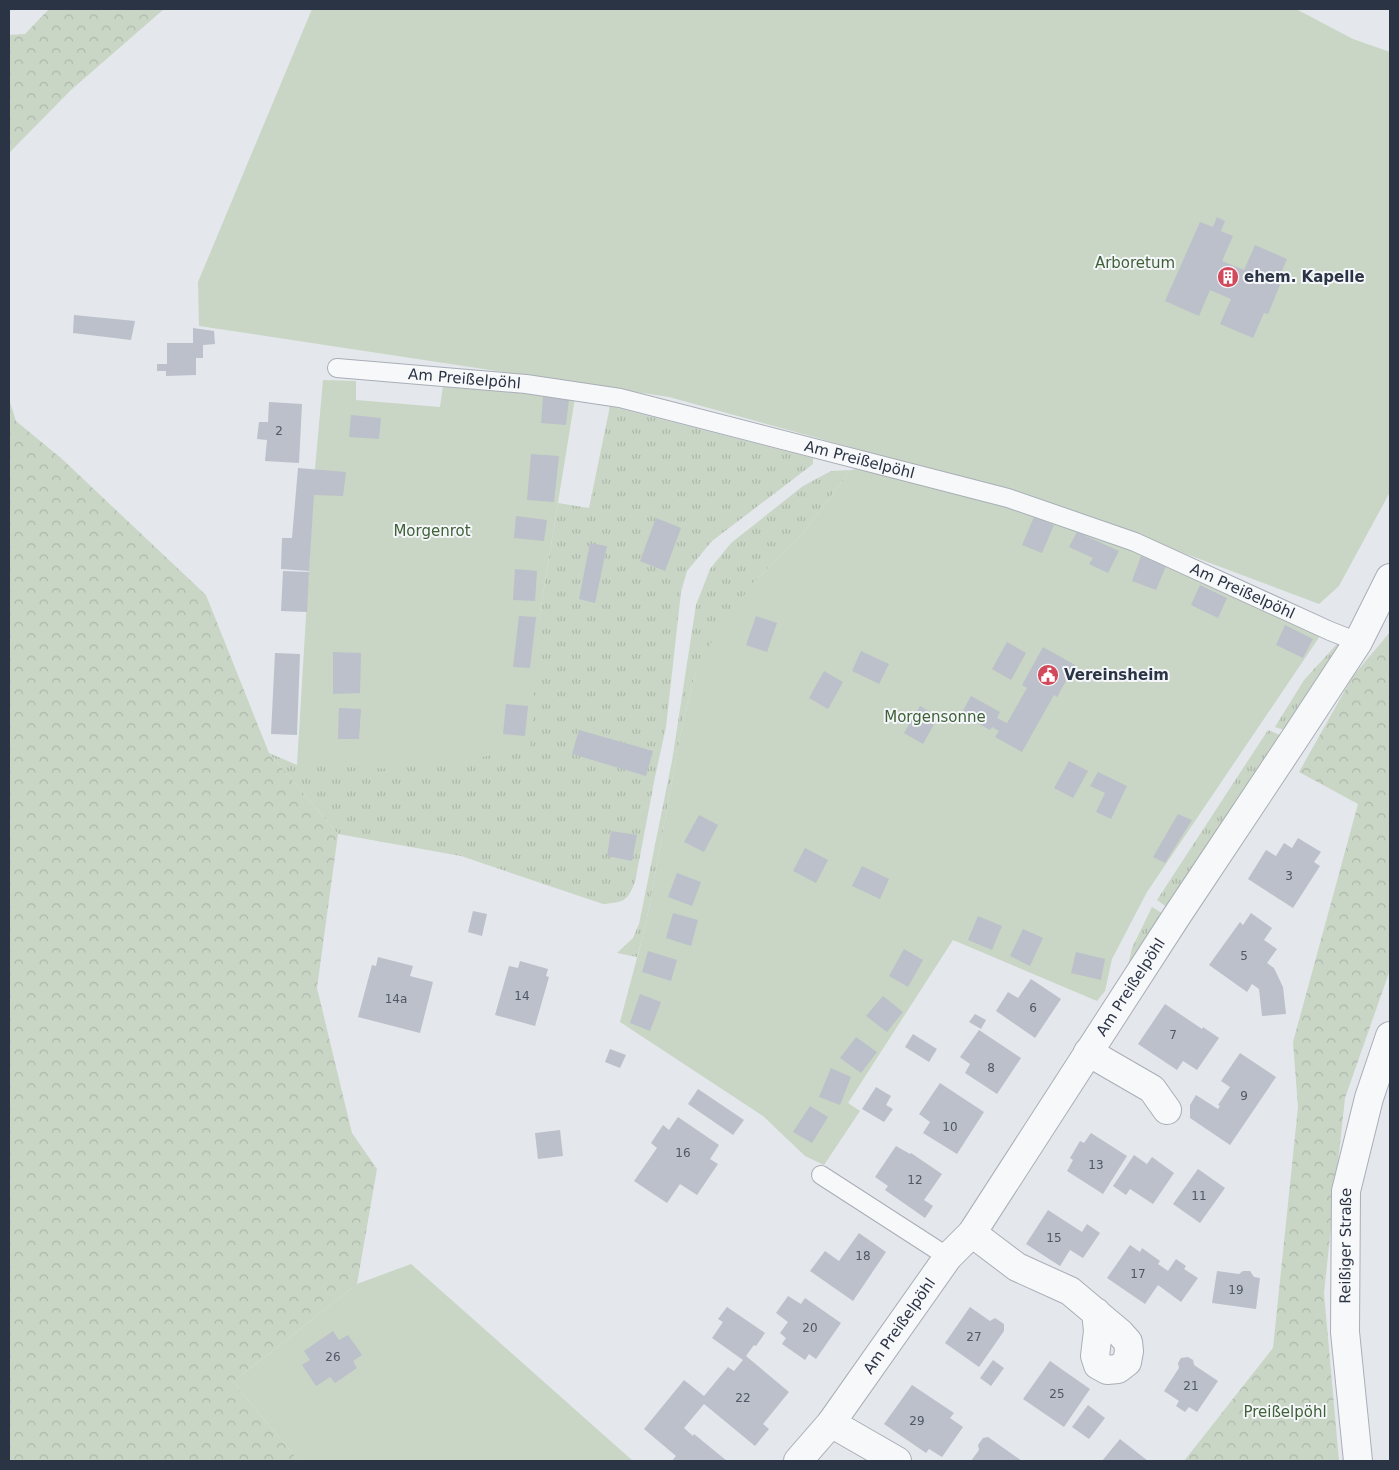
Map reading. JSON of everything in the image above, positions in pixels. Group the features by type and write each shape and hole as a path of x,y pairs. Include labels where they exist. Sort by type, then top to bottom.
{"street":[{"name":"Am Preißelpöhl","path":"798,1461 831,1423 948,1257 972,1233 1176,917 1358,642 1390,578"},
{"name":"Reißiger Straße","path":"1358,1461 1345,1332 1346,1191 1369,1098 1390,1036"},
{"path":"1088,1052 1152,1089 1167,1110"},
{"path":"972,1233 1017,1267 1070,1290 1096,1312"},
{"path":"831,1423 897,1461"}],"lane":[{"name":"Am Preißelpöhl","path":"337,368 526,384 620,398 1008,498 1135,542 1330,632 1358,642"},
{"path":"821,1175 948,1257"}],"green space":[{"path":"49,9 164,9 71,90 9,153 9,35 25,34"},
{"name":"Arboretum","path":"312,9 1296,9 1353,39 1390,52 1390,492 1339,586 1319,604 1042,500 669,397 199,326 198,282"},
{"name":"Morgenrot","path":"323,380 356,381 356,400 440,407 443,386 575,398 539,619 530,750 394,769 297,765 315,469"},
{"path":"9,399 16,421 62,459 206,595 269,753 338,834 317,988 352,1133 377,1169 357,1284 233,1382 299,1461 9,1461"},
{"path":"610,406 813,458 813,464 712,541 687,571 681,592 666,727 635,882 630,894 624,900 616,903 603,904 461,856 338,834 269,753 297,765 539,619 558,503 589,508"},
{"name":"Morgensonne","path":"867,467 1009,506 1135,547 1320,636 1147,892 1112,959 1105,991 1097,1001 953,940 848,1103 860,1111 824,1165 805,1156 763,1116 620,1022 646,924 683,721 696,671 718,630 754,582 799,538 851,470"},
{"path":"851,470 799,538 754,582 696,671 683,721 646,924 637,957 617,953 633,938 639,924 672,761 696,605 710,569 731,543 803,486 831,471"},
{"name":"Preißelpöhl","path":"1390,632 1390,970 1345,1098 1324,1293 1339,1461 1184,1461 1273,1348 1298,1107 1293,1042 1358,804 1299,772 1353,676"},
{"path":"1337,644 1342,647 1287,731 1275,727 1304,680"},
{"path":"1268,730 1282,736 1168,908 1157,900"},
{"path":"1152,907 1165,915 1127,970 1132,948"},
{"path":"411,1264 633,1461 299,1461 233,1382 357,1284"}],"building":[{"name":"ehem. Kapelle","path":"1217,217 1225,221 1221,231 1233,236 1222,261 1244,270 1255,245 1287,259 1277,283 1280,285 1268,314 1264,313 1253,338 1220,324 1231,299 1210,290 1199,316 1165,301 1200,222 1213,227"},
{"path":"74,315 135,321 131,340 73,333"},
{"path":"193,328 214,331 215,344 203,345 203,358 196,358 196,375 166,376 166,371 157,371 157,364 167,364 167,343 193,343"},
{"path":"543,397 569,399 566,425 541,423"},
{"path":"269,402 302,404 299,463 265,461 267,440 257,439 259,422 268,422"},
{"path":"351,415 381,418 379,439 349,437"},
{"path":"531,454 559,456 554,502 527,500"},
{"path":"298,468 346,472 343,496 314,495 309,571 281,569 282,538 292,538"},
{"path":"516,516 547,520 544,541 514,538"},
{"path":"1034,517 1054,525 1042,553 1022,545"},
{"path":"656,518 681,528 665,571 640,561"},
{"path":"1077,532 1119,551 1108,573 1089,564 1093,558 1069,547"},
{"path":"590,543 607,546 595,603 579,599"},
{"path":"1141,556 1166,566 1156,590 1132,581"},
{"path":"515,569 537,571 535,601 513,600"},
{"path":"283,571 309,572 307,612 281,611"},
{"path":"1200,585 1227,598 1218,618 1191,605"},
{"path":"519,616 536,617 530,668 513,667"},
{"path":"756,616 777,623 767,652 746,645"},
{"path":"1285,625 1313,639 1303,658 1276,645"},
{"path":"1007,642 1026,653 1011,680 992,669"},
{"path":"1043,647 1075,665 1057,697 1054,695 1022,752 995,737 999,731 992,727 990,730 961,714 971,696 1000,712 997,718 1007,723 1027,688 1022,685"},
{"path":"861,651 889,664 879,684 852,671"},
{"path":"333,652 361,653 360,693 333,694"},
{"path":"275,653 300,654 297,735 271,734"},
{"path":"824,671 843,682 828,709 809,698"},
{"path":"506,704 528,706 525,736 503,734"},
{"path":"920,706 938,717 923,744 904,733"},
{"path":"339,708 361,709 359,739 338,739"},
{"path":"579,730 653,751 646,776 572,754"},
{"path":"1069,761 1088,771 1073,798 1054,788"},
{"path":"1098,772 1127,786 1111,819 1096,812 1105,793 1090,786"},
{"path":"1178,814 1192,820 1165,863 1153,857"},
{"path":"699,815 718,825 704,852 684,842"},
{"path":"611,831 637,835 632,861 607,856"},
{"path":"1298,838 1321,852 1314,862 1320,866 1293,908 1248,879 1266,850 1276,856 1284,843 1292,848"},
{"path":"805,848 828,860 816,883 793,871"},
{"path":"862,866 889,879 880,899 852,886"},
{"path":"677,873 701,882 692,906 668,897"},
{"path":"473,911 487,914 482,936 468,932"},
{"path":"673,913 698,920 691,946 666,938"},
{"path":"1251,913 1272,928 1264,940 1277,949 1267,963 1274,968 1283,987 1286,1014 1262,1016 1259,989 1252,984 1247,992 1209,965 1240,922 1243,925"},
{"path":"978,916 1002,926 992,950 968,940"},
{"path":"1023,929 1043,938 1030,966 1010,956"},
{"path":"904,949 923,960 908,987 889,976"},
{"path":"648,951 677,960 671,981 642,972"},
{"path":"1076,952 1105,959 1101,980 1071,973"},
{"path":"378,957 413,966 410,976 433,982 420,1033 358,1017 372,965 376,966"},
{"path":"520,961 548,969 546,976 549,977 535,1026 495,1015 509,966 518,968"},
{"path":"1031,979 1061,999 1035,1038 996,1011 1008,992 1018,998"},
{"path":"640,994 661,1002 650,1031 630,1023"},
{"path":"883,996 903,1012 887,1032 866,1016"},
{"path":"1165,1004 1219,1038 1197,1070 1183,1061 1177,1070 1138,1044"},
{"path":"975,1014 986,1020 981,1029 969,1022"},
{"path":"979,1030 1021,1058 997,1094 965,1073 970,1064 960,1057"},
{"path":"913,1034 937,1049 929,1062 905,1047"},
{"path":"856,1037 877,1052 861,1073 840,1058"},
{"path":"610,1049 626,1055 620,1068 605,1062"},
{"path":"1240,1053 1276,1077 1230,1145 1190,1118 1190,1105 1196,1095 1218,1109 1220,1106 1218,1105 1230,1087 1221,1081"},
{"path":"831,1068 851,1077 840,1105 819,1097"},
{"path":"940,1083 984,1112 957,1154 923,1133 930,1122 919,1114"},
{"path":"876,1087 891,1096 886,1105 893,1109 884,1122 862,1109"},
{"path":"698,1089 744,1120 733,1135 688,1104"},
{"path":"810,1106 828,1117 812,1143 793,1132"},
{"path":"678,1117 719,1145 710,1159 718,1164 697,1195 680,1184 667,1203 634,1181 657,1148 651,1143 663,1125 669,1130"},
{"path":"560,1130 563,1156 538,1159 535,1133"},
{"path":"1091,1133 1127,1156 1103,1194 1067,1171 1073,1160 1070,1158 1080,1141 1084,1143"},
{"path":"896,1146 911,1153 942,1174 924,1200 933,1206 925,1218 885,1190 888,1186 875,1177"},
{"path":"1134,1155 1147,1164 1152,1157 1174,1173 1153,1204 1130,1189 1126,1195 1113,1186"},
{"path":"1198,1169 1225,1188 1200,1223 1173,1204"},
{"path":"1048,1210 1082,1232 1087,1224 1100,1233 1083,1258 1070,1250 1060,1266 1026,1244"},
{"path":"859,1233 886,1252 853,1301 810,1271 825,1251 839,1261"},
{"path":"1130,1245 1140,1252 1142,1248 1160,1261 1158,1264 1168,1271 1176,1259 1186,1266 1184,1269 1198,1278 1181,1302 1158,1285 1145,1304 1107,1278"},
{"path":"1217,1271 1239,1274 1243,1271 1250,1271 1254,1277 1260,1278 1256,1309 1212,1303"},
{"path":"788,1296 801,1304 805,1298 841,1323 816,1359 809,1354 805,1360 782,1344 786,1338 780,1333 788,1322 776,1313"},
{"path":"727,1307 765,1333 746,1356 789,1392 763,1424 769,1429 755,1446 704,1404 684,1428 727,1461 672,1461 676,1456 644,1429 684,1380 704,1396 728,1367 734,1371 743,1360 712,1338 723,1322 718,1319"},
{"path":"970,1307 990,1321 995,1318 1004,1324 1004,1331 979,1367 945,1343"},
{"path":"333,1331 339,1340 348,1335 362,1355 353,1361 357,1368 335,1383 330,1377 316,1386 302,1365 310,1360 304,1351"},
{"path":"1188,1357 1193,1360 1194,1365 1218,1381 1197,1412 1189,1407 1185,1412 1176,1406 1179,1401 1164,1391 1179,1368 1178,1363 1181,1358"},
{"path":"993,1360 1004,1368 991,1386 980,1378"},
{"path":"1050,1361 1090,1389 1064,1427 1023,1399"},
{"path":"912,1385 954,1413 950,1418 963,1427 942,1457 929,1449 926,1453 884,1424"},
{"path":"1088,1405 1105,1418 1089,1439 1072,1427"},
{"path":"988,1437 1022,1461 971,1461 979,1450 978,1445 983,1438"},
{"path":"1120,1439 1148,1461 1102,1461"}],"place":[{"name":"ehem. Kapelle","path":"1228,277"},
{"name":"Vereinsheim","path":"1048,675"}]}
